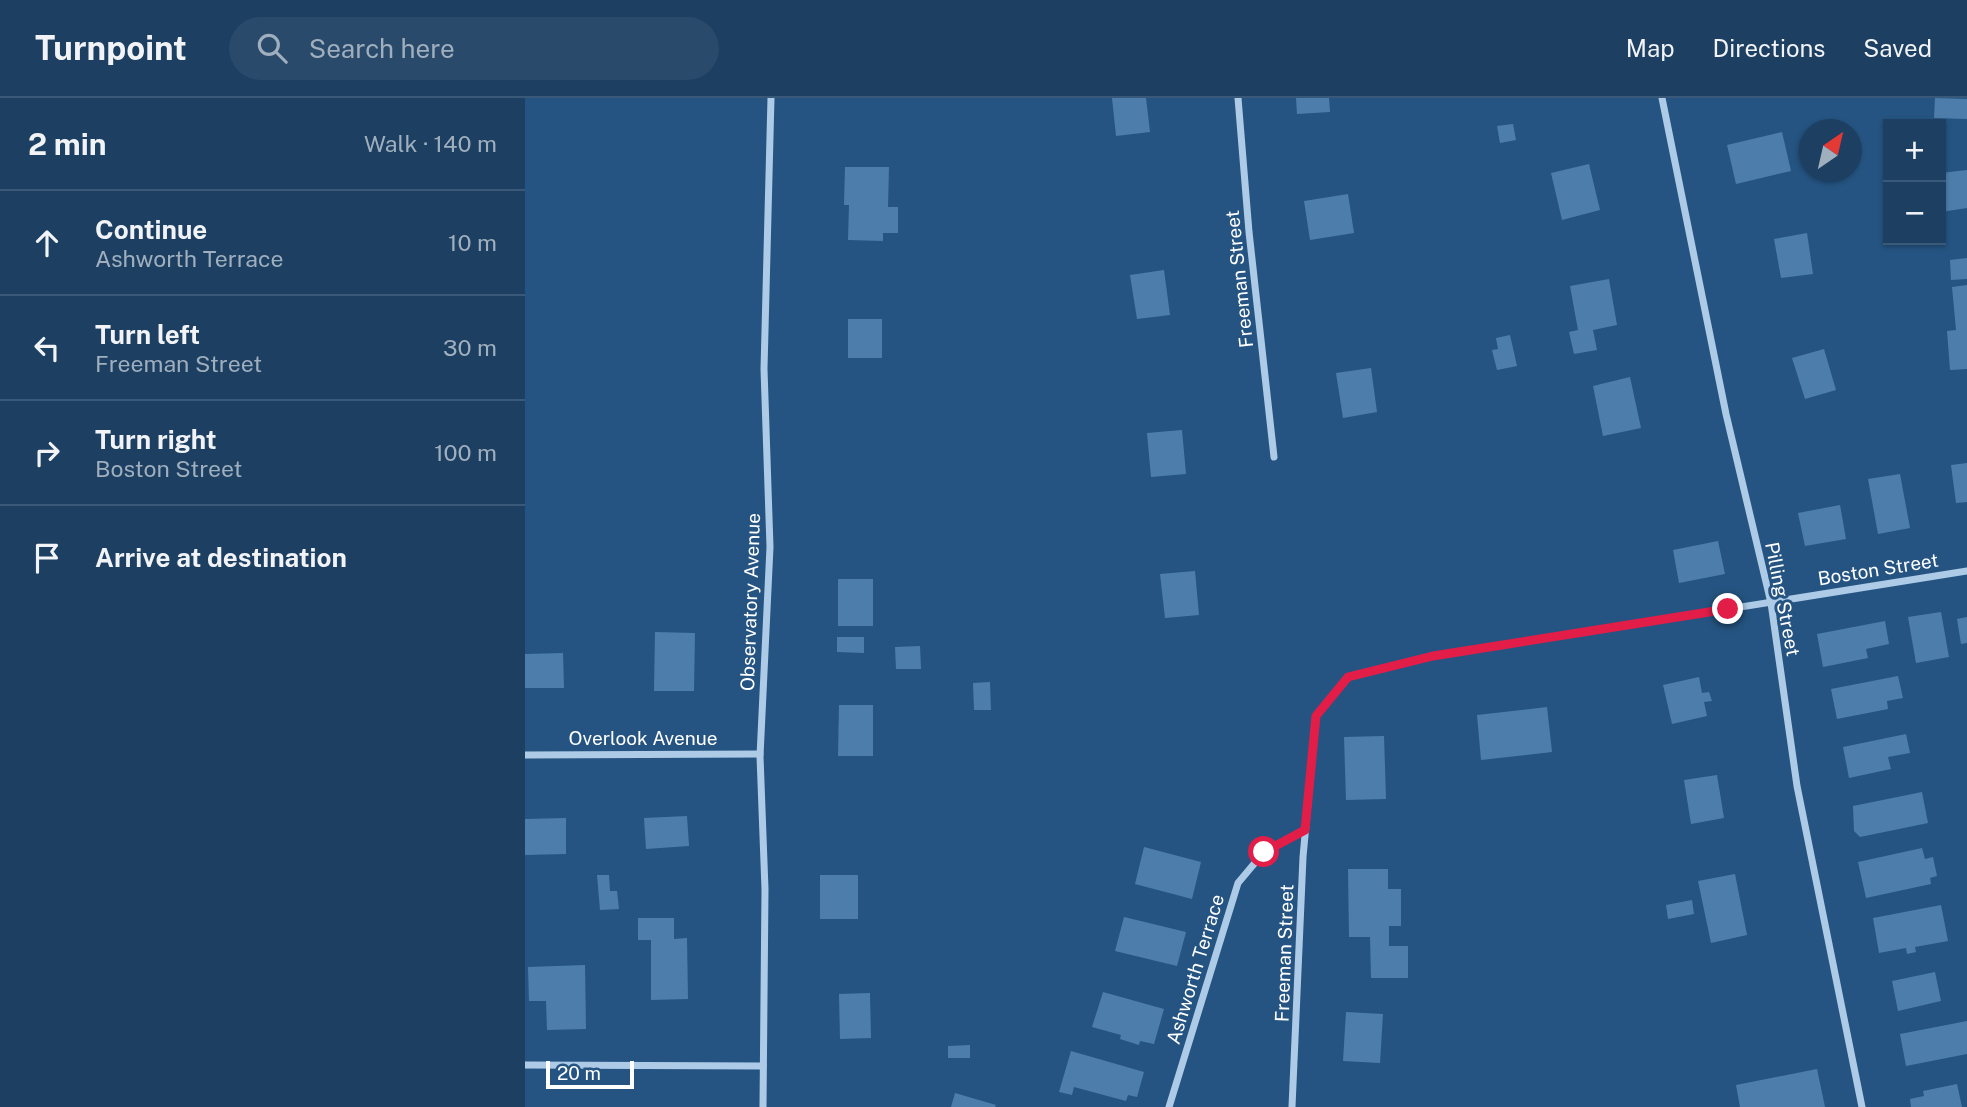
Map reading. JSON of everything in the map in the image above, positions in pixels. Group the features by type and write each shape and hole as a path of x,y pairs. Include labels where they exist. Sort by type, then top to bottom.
{"street":[{"name":"Observatory Avenue","path":"763,1107 765,890 760,754 770,547 764,369 771,98"},
{"name":"Freeman Street","path":"1238,98 1249,232 1274,457"},
{"name":"Pilling Street","path":"1663,98 1726,414 1771,603 1797,786 1862,1107"},
{"name":"Boston Street","path":"1316,716 1348,677 1433,656 1967,571"},
{"name":"Freeman Street","path":"1292,1107 1305,830 1316,716"},
{"name":"Overlook Avenue","path":"525,755 760,754"},
{"name":"Ashworth Terrace","path":"1169,1107 1237,883 1264,852 1305,830"},
{"path":"525,1065 763,1066"}],"building":[{"path":"1112,98 1146,98 1150,132 1116,136"},
{"path":"1296,98 1329,98 1330,112 1297,114"},
{"path":"1935,98 1967,99 1967,119 1934,118"},
{"path":"1513,124 1516,140 1500,143 1497,126"},
{"path":"1782,132 1791,171 1736,184 1727,145"},
{"path":"1589,164 1600,210 1562,220 1551,173"},
{"path":"845,167 889,167 888,207 898,207 898,233 883,233 883,241 848,240 849,205 844,205"},
{"path":"1967,170 1967,208 1946,211 1946,172"},
{"path":"1348,194 1354,233 1310,240 1304,201"},
{"path":"1807,233 1813,274 1781,278 1774,239"},
{"path":"1967,258 1967,279 1951,280 1950,260"},
{"path":"1164,270 1170,315 1137,319 1130,275"},
{"path":"1609,279 1617,325 1593,330 1597,350 1574,354 1569,332 1578,330 1570,286"},
{"path":"1967,285 1967,369 1950,370 1947,331 1956,330 1952,287"},
{"path":"848,319 882,319 882,358 848,358"},
{"path":"1510,335 1517,366 1497,370 1492,350 1498,349 1496,338"},
{"path":"1824,349 1836,390 1805,399 1792,358"},
{"path":"1371,368 1377,412 1343,418 1336,373"},
{"path":"1630,377 1641,428 1603,436 1593,386"},
{"path":"1182,430 1186,474 1151,477 1147,433"},
{"path":"1967,463 1967,502 1956,503 1951,465"},
{"path":"1900,474 1910,528 1878,534 1868,479"},
{"path":"1840,505 1846,539 1805,546 1798,513"},
{"path":"1718,541 1725,574 1679,583 1673,550"},
{"path":"1195,571 1199,615 1165,618 1160,574"},
{"path":"838,579 873,579 873,626 838,626"},
{"path":"1941,612 1949,657 1916,663 1908,617"},
{"path":"1967,617 1967,643 1961,644 1957,619"},
{"path":"1885,621 1889,644 1866,649 1868,658 1823,667 1817,634"},
{"path":"655,632 695,633 694,691 654,691"},
{"path":"837,637 864,637 864,653 837,652"},
{"path":"920,646 921,669 896,669 895,647"},
{"path":"563,653 564,688 525,688 525,654"},
{"path":"1898,676 1903,698 1887,701 1888,709 1837,719 1831,689"},
{"path":"1699,677 1702,693 1709,692 1712,701 1704,702 1707,716 1672,724 1663,685"},
{"path":"990,682 991,710 974,710 973,683"},
{"path":"839,705 873,705 873,756 838,756"},
{"path":"1547,707 1552,752 1481,760 1477,715"},
{"path":"1906,734 1910,753 1888,757 1891,769 1849,778 1843,747"},
{"path":"1384,736 1386,799 1346,800 1344,737"},
{"path":"1717,775 1724,818 1691,824 1684,780"},
{"path":"1922,792 1928,823 1860,837 1854,831 1853,806"},
{"path":"687,816 689,846 646,849 644,818"},
{"path":"566,818 566,854 525,855 525,819"},
{"path":"1144,847 1201,862 1192,899 1135,884"},
{"path":"1922,848 1925,859 1933,857 1937,876 1930,878 1931,884 1866,898 1858,862"},
{"path":"1348,869 1388,869 1388,889 1401,889 1401,926 1389,926 1389,946 1408,946 1408,978 1371,978 1370,937 1349,937"},
{"path":"1735,874 1747,935 1711,943 1698,881"},
{"path":"597,875 609,875 610,891 617,891 619,909 600,910"},
{"path":"820,875 858,875 858,919 820,919"},
{"path":"1692,900 1694,914 1668,919 1666,905"},
{"path":"1941,905 1948,941 1915,947 1916,952 1907,954 1906,948 1879,953 1873,918"},
{"path":"1124,917 1186,932 1177,966 1115,951"},
{"path":"638,918 674,918 674,939 687,938 688,999 651,1000 651,940 638,940"},
{"path":"585,965 586,1029 547,1030 546,1001 529,1001 528,967"},
{"path":"1935,972 1941,1001 1898,1011 1892,981"},
{"path":"1103,992 1164,1009 1154,1044 1140,1041 1139,1045 1120,1039 1121,1035 1092,1027"},
{"path":"870,993 871,1038 840,1039 839,994"},
{"path":"1346,1012 1383,1014 1380,1063 1343,1061"},
{"path":"1967,1021 1967,1054 1906,1066 1900,1034"},
{"path":"970,1045 970,1058 948,1058 948,1046"},
{"path":"1071,1051 1144,1072 1137,1097 1128,1095 1126,1101 1074,1087 1072,1095 1059,1092"},
{"path":"1817,1069 1825,1107 1740,1107 1736,1085"},
{"path":"1957,1084 1962,1107 1911,1107 1910,1099 1924,1096 1923,1091"},
{"path":"955,1093 996,1105 951,1107"}],"route":[{"path":"1264,852 1305,830 1316,716 1348,677 1433,656 1728,609"}]}
